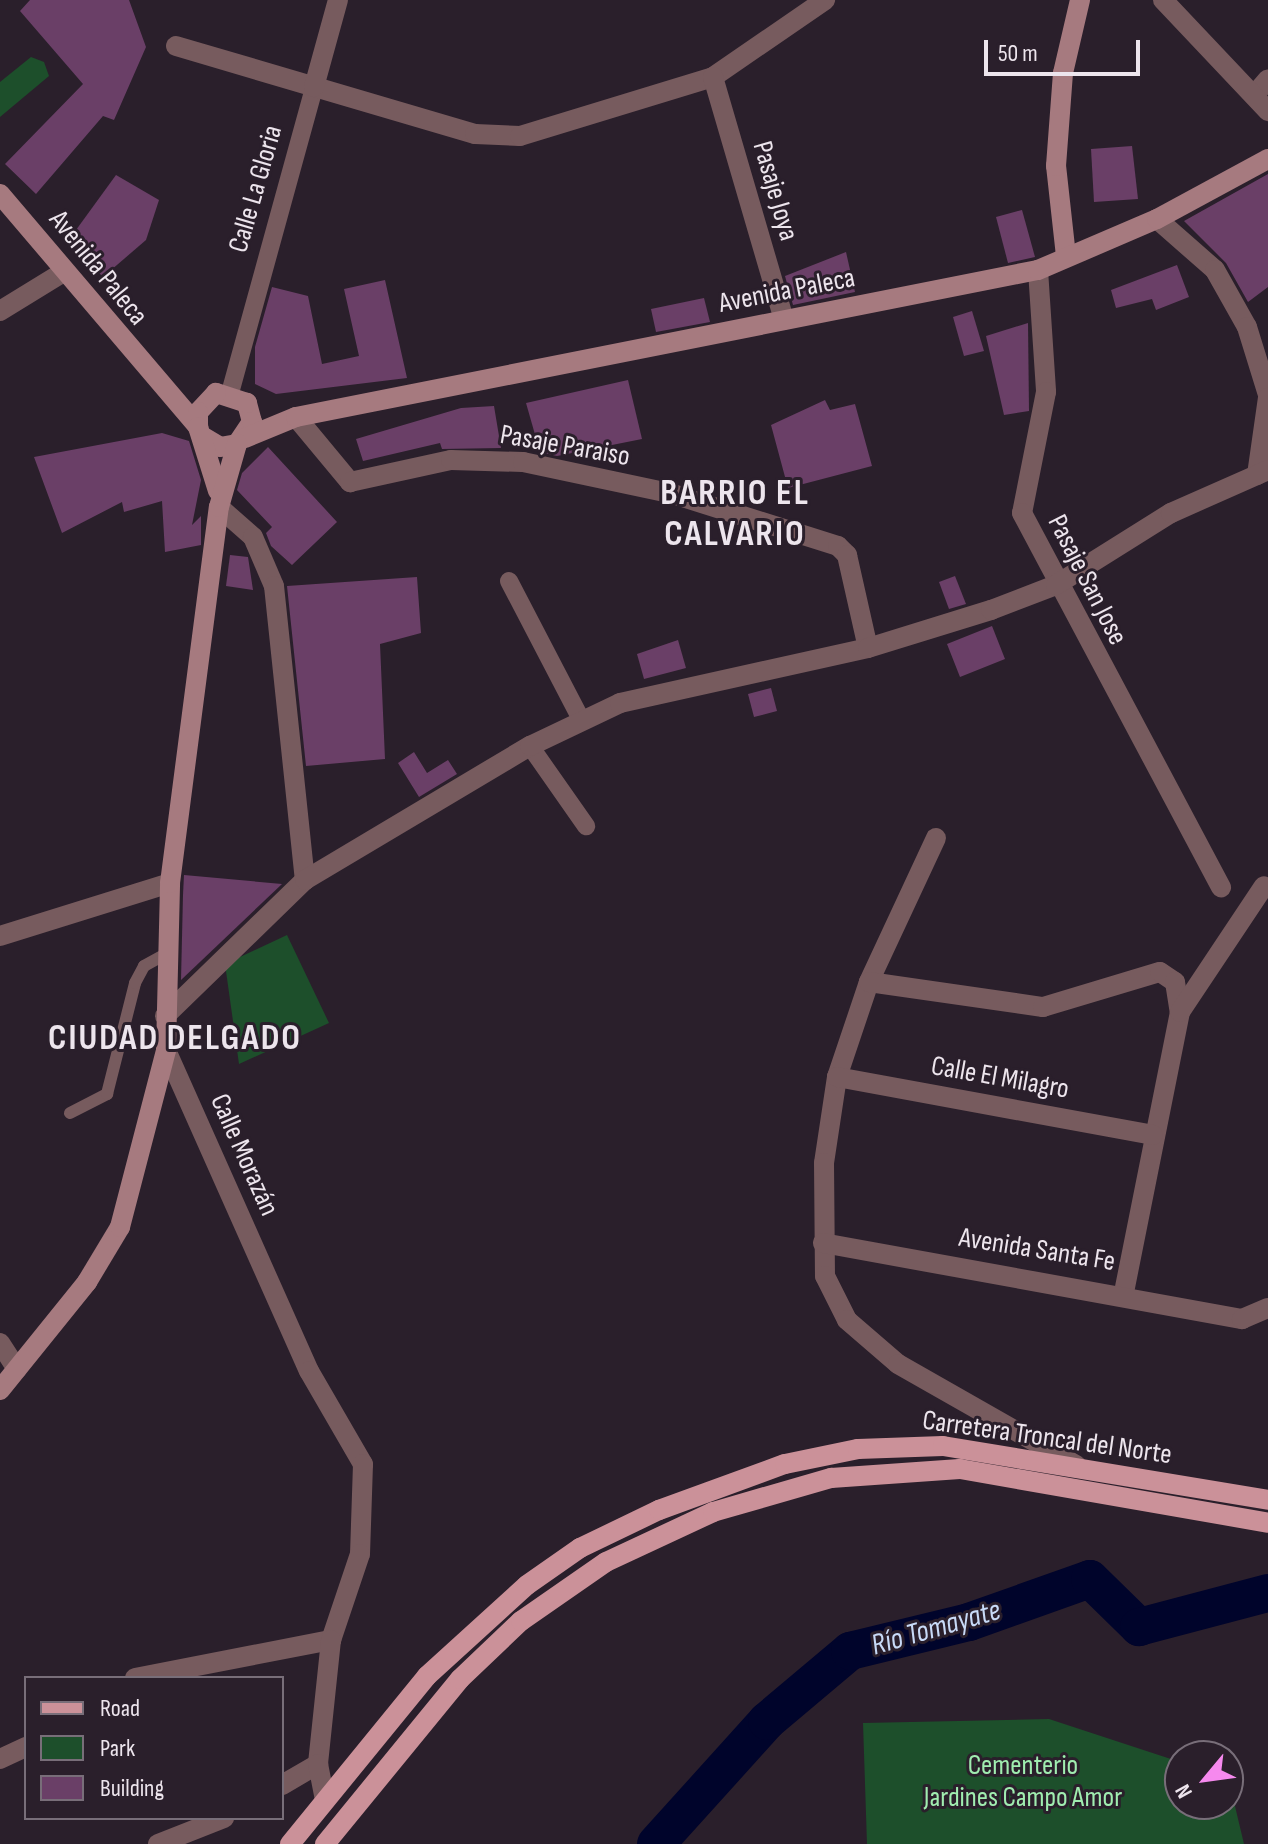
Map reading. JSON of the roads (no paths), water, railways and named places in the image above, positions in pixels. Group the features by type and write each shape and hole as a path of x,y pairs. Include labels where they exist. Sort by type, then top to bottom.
{"main road":[{"path":"1066,256 1056,166 1063,73 1080,0"},
{"name":"Avenida Paleca","path":"241,441 296,417 1038,270 1157,219 1268,159"},
{"name":"Avenida Paleca","path":"0,194 200,432"},
{"name":"Avenida Paleca","path":"154,376 181,392 221,394"},
{"path":"221,394 249,407 241,441 220,447 200,432 198,412 221,394"},
{"name":"Avenida Paleca","path":"249,407 296,417"},
{"name":"Calle Morazán","path":"200,432 219,507"},
{"name":"Calle Morazán","path":"166,1050 170,883 219,507 241,441"},
{"path":"0,1390 120,1227 166,1050"},
{"name":"Carretera Troncal del Norte","path":"290,1844 427,1676 491,1615 580,1548 659,1510 785,1464 858,1449 943,1446 1076,1465 1268,1500"},
{"name":"Carretera Troncal del Norte","path":"325,1844 451,1689 521,1621 606,1562 713,1512 831,1478 960,1469 1268,1523"}],"street":[{"name":"Calle La Gloria","path":"221,394 338,0"},
{"path":"176,46 314,87 508,137 556,129 713,77 825,0"},
{"path":"1163,0 1262,86 1268,111"},
{"name":"Pasaje Joya","path":"713,77 784,320"},
{"path":"165,1016 305,880 530,746 620,703 868,648 1056,585 1171,513 1264,474 1268,397 1247,327 1215,270 1157,219"},
{"name":"Pasaje San Jose","path":"1038,270 1046,392 1022,513 1056,585 1221,887"},
{"path":"0,311 65,271"},
{"name":"Pasaje Paraiso","path":"296,417 350,482 451,460 523,462 673,494 838,546 847,555 868,648"},
{"path":"219,507 253,537 274,586 305,880"},
{"path":"509,581 582,721"},
{"path":"530,746 586,826"},
{"path":"936,838 869,982 837,1077 823,1243 828,1285 861,1334 903,1367 1076,1465"},
{"path":"0,936 170,883"},
{"path":"1180,1012 1264,886"},
{"path":"869,982 1043,1007 1160,972 1178,987 1180,1012 1153,1135 1124,1293"},
{"name":"Calle Morazán","path":"166,1050 309,1371 363,1464 360,1554 331,1640 318,1764 325,1800"},
{"name":"Calle El Milagro","path":"837,1077 1153,1135"},
{"name":"Avenida Santa Fe","path":"823,1243 1124,1293 1242,1319 1268,1308"},
{"path":"0,1343 17,1369"},
{"path":"145,1676 331,1640"},
{"path":"0,1759 24,1748"},
{"path":"284,1784 318,1764"},
{"path":"158,1844 219,1820"}],"lane":[{"path":"70,1113 107,1094 135,983 144,966 167,953"}],"waterway":[{"name":"Río Tomayate","path":"656,1844 767,1721 850,1651 969,1622 1090,1579 1139,1627 1268,1593"}],"district":[{"name":"BARRIO EL CALVARIO","path":"735,514"},
{"name":"CIUDAD DELGADO","path":"175,1039"}],"park label":[{"name":"Cementerio Jardines Campo Amor","path":"1023,1782"}]}
